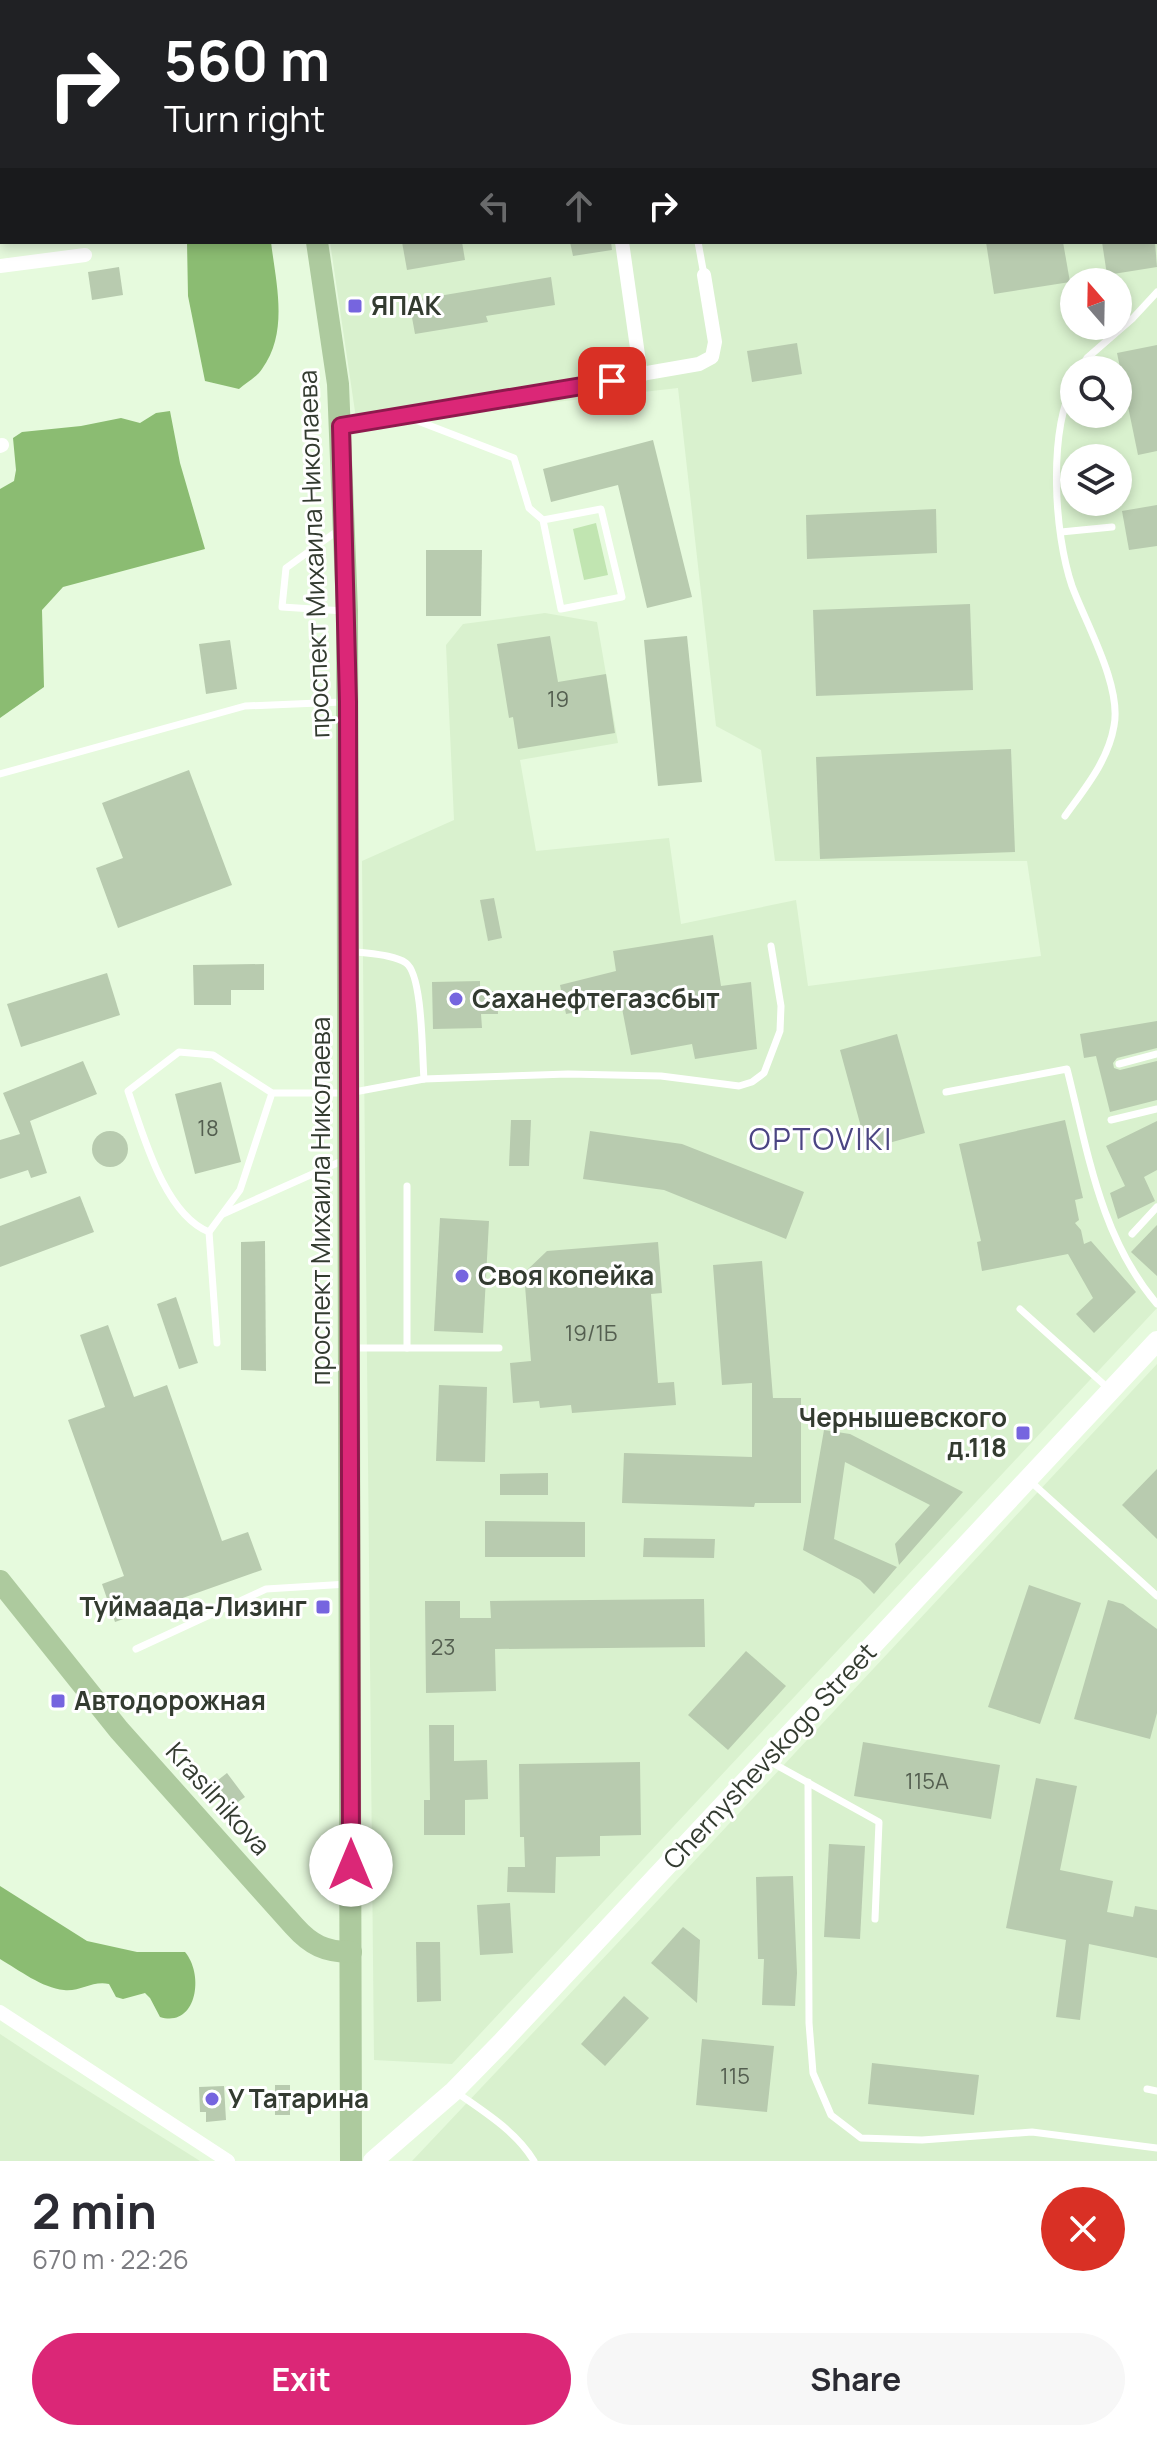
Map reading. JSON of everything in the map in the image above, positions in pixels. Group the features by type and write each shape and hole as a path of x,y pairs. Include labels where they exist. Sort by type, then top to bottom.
{"main road":[{"name":"проспект Михаила Николаева","path":"317,244 336,366 341,426 347,611 351,2161"},
{"name":"Chernyshevskogo Street","path":"373,2161 454,2091 1157,1341"},
{"name":"Krasilnikova","path":"0,1581 119,1730 294,1926 319,1948 351,1952"}],"street":[{"path":"622,244 641,376"},
{"path":"0,266 84,248"},
{"path":"341,426 699,364 712,357 715,342 704,275"},
{"path":"0,2012 228,2161"}],"lane":[{"path":"698,244 704,275"},
{"path":"1089,356 1133,318 1157,292"},
{"path":"405,416 514,458 529,508 543,520 561,609 622,597 601,509 543,520"},
{"path":"1060,428 1055,460 1061,532 1071,583 1111,682 1115,724 1100,767 1065,816"},
{"path":"345,526 286,568 282,607 347,611"},
{"path":"1061,532 1112,527"},
{"path":"0,774 245,706 348,702"},
{"path":"209,1232 194,1226 156,1173 128,1091 179,1052 213,1055 272,1093 349,1093 424,1079 568,1074 661,1076 739,1086 752,1082 764,1073 780,1031 781,1006 771,946"},
{"path":"349,950 404,961 414,970 424,1079"},
{"path":"1119,1064 1157,1054"},
{"path":"946,1092 1067,1069 1107,1222 1124,1259 1157,1304"},
{"path":"217,1343 209,1232 244,1180 272,1093"},
{"path":"1111,1120 1157,1109"},
{"path":"221,1214 349,1158"},
{"path":"407,1186 407,1348"},
{"path":"1132,1234 1157,1207"},
{"path":"1020,1309 1111,1391"},
{"path":"349,1348 499,1348"},
{"path":"1028,1479 1157,1596"},
{"path":"136,1649 266,1589 350,1584"},
{"path":"767,1760 879,1822 875,1919"},
{"path":"808,1782 809,2023 813,2073 831,2115 861,2138 922,2140 1032,2132 1157,2148"},
{"path":"1147,2089 1157,2091"},
{"path":"454,2091 497,2121 534,2161"}],"shaded area":[{"path":"187,244 271,244 278,307 276,339 260,372 239,389 205,381 188,296"},
{"path":"330,244 1157,244 1157,1308 452,2064 374,2060 362,861 454,820 446,645 463,624 545,613 597,622 618,743 520,760 536,851 669,838 681,924 796,900 808,986 1041,956 1027,861 775,861 761,750 716,726 678,388 357,425"},
{"path":"170,411 180,463 205,549 63,587 42,610 44,687 0,718 0,489 14,481 13,438 22,432 121,418 140,423 156,413"},
{"path":"596,523 608,575 584,580 573,529"},
{"path":"1157,1364 1157,2161 412,2161 646,1913"},
{"path":"0,1886 87,1941 137,1952 185,1952 195,1974 194,1998 189,2008 182,2015 160,2017 145,1993 123,1999 116,1997 109,1984 103,1983 70,1990 56,1989 0,1959"},
{"path":"0,2034 44,2063 200,2161 0,2161"}],"building":[{"path":"402,244 462,244 465,260 407,270"},
{"path":"570,244 611,244 612,250 573,256"},
{"path":"986,244 1063,244 1068,268 1060,268 1060,284 994,294"},
{"path":"1102,244 1155,244 1157,267 1132,271 1132,268 1106,268"},
{"path":"119,267 123,295 92,300 88,272"},
{"path":"551,277 555,305 486,316 488,322 415,334 409,301"},
{"path":"797,343 802,374 752,382 747,351"},
{"path":"1157,345 1157,451 1138,455 1132,426 1132,356 1118,356 1117,353"},
{"path":"653,440 692,597 647,608 618,485 551,502 543,469"},
{"path":"1157,505 1157,546 1129,550 1123,516 1132,516 1132,509"},
{"path":"936,509 937,553 807,559 806,515"},
{"path":"426,550 482,550 481,616 426,616"},
{"path":"970,604 973,690 816,696 813,610"},
{"path":"550,636 558,682 606,674 615,733 518,749 513,717 509,718 497,644"},
{"path":"687,636 702,782 658,786 644,640"},
{"path":"230,640 237,689 206,694 199,644"},
{"path":"1011,749 1015,852 820,859 816,757"},
{"path":"189,770 232,885 118,928 96,868 123,858 102,803"},
{"path":"494,898 502,938 488,941 480,900"},
{"path":"713,935 721,986 751,982 757,1049 695,1059 692,1044 631,1055 621,1003 566,1014 560,985 616,971 613,951"},
{"path":"264,964 264,990 231,990 231,1005 194,1005 193,965"},
{"path":"107,973 120,1015 21,1047 7,1004"},
{"path":"480,981 480,991 497,991 498,1014 481,1014 482,1028 433,1029 432,982"},
{"path":"1157,1021 1157,1048 1117,1058 1113,1063 1114,1068 1120,1070 1157,1061 1157,1100 1110,1112 1096,1056 1084,1058 1080,1034"},
{"path":"897,1034 925,1133 867,1149 840,1050"},
{"path":"83,1061 97,1094 30,1121 47,1173 31,1178 28,1170 0,1179 0,1140 20,1134 3,1093"},
{"path":"221,1082 241,1162 195,1174 175,1094"},
{"path":"511,1120 531,1120 529,1166 509,1166"},
{"path":"1065,1120 1083,1198 1075,1200 1079,1220 1075,1223 1081,1230 1084,1244 1091,1241 1136,1292 1094,1333 1076,1314 1093,1298 1068,1254 982,1271 977,1242 981,1241 959,1144"},
{"path":"1157,1121 1157,1170 1144,1177 1155,1201 1118,1219 1110,1193 1125,1186 1106,1146"},
{"path":"110,1131 123,1136 128,1149 123,1162 110,1167 97,1162 92,1149 97,1136"},
{"path":"590,1131 682,1144 804,1192 786,1239 664,1190 583,1179"},
{"path":"80,1196 94,1232 0,1267 0,1226"},
{"name":"Своя копейка","path":"440,1218 489,1221 483,1333 434,1331"},
{"path":"1157,1225 1157,1276 1131,1252"},
{"path":"265,1241 266,1371 241,1370 241,1242"},
{"path":"658,1242 662,1293 651,1294 658,1383 674,1382 676,1405 572,1413 571,1405 540,1408 539,1401 513,1403 510,1363 531,1361 524,1273 547,1251"},
{"path":"762,1261 773,1398 801,1398 801,1503 755,1503 754,1507 622,1503 624,1453 752,1457 752,1383 722,1385 713,1265"},
{"path":"176,1297 198,1363 179,1369 157,1304"},
{"path":"108,1325 134,1397 167,1385 222,1541 248,1532 262,1570 115,1622 102,1584 124,1576 68,1420 105,1407 80,1335"},
{"path":"439,1385 487,1387 485,1462 436,1461"},
{"path":"824,1430 850,1434 963,1492 899,1565 895,1544 930,1505 845,1462 834,1539 897,1567 874,1594 860,1580 803,1550"},
{"path":"1157,1469 1157,1539 1122,1505"},
{"path":"548,1473 548,1495 500,1495 500,1474"},
{"path":"485,1521 585,1522 585,1557 485,1557"},
{"path":"644,1538 715,1539 714,1558 643,1557"},
{"path":"1029,1585 1081,1603 1040,1724 988,1707"},
{"path":"704,1599 705,1647 495,1649 496,1691 426,1693 425,1601 460,1601 460,1618 491,1618 490,1601"},
{"path":"1108,1600 1123,1604 1157,1629 1157,1713 1150,1739 1074,1719"},
{"path":"746,1651 786,1686 728,1750 688,1715"},
{"path":"429,1725 454,1725 454,1761 487,1760 488,1799 465,1800 465,1835 424,1835 424,1800 430,1800"},
{"path":"863,1742 1000,1765 991,1819 854,1796"},
{"path":"640,1762 641,1835 600,1836 600,1856 556,1857 555,1893 507,1892 508,1867 525,1867 524,1837 520,1837 519,1764"},
{"path":"227,1773 245,1797 231,1807 213,1784"},
{"path":"1036,1778 1077,1786 1060,1870 1113,1881 1107,1912 1133,1917 1135,1906 1157,1910 1157,1958 1089,1944 1080,2020 1056,2017 1066,1940 1006,1928"},
{"path":"829,1844 865,1846 860,1939 824,1937"},
{"path":"793,1876 797,1973 795,2006 762,2005 764,1959 758,1959 756,1877"},
{"path":"510,1903 513,1953 480,1955 477,1905"},
{"path":"683,1927 700,1940 697,2003 651,1963"},
{"path":"416,1942 440,1942 441,2001 417,2002"},
{"path":"624,1996 649,2018 605,2066 581,2044"},
{"path":"702,2039 774,2046 767,2112 696,2105"},
{"path":"872,2063 979,2075 974,2115 868,2104"},
{"path":"275,2085 290,2085 290,2115 275,2115"},
{"name":"У Татарина","path":"224,2086 226,2120 206,2122 206,2112 200,2112 199,2087"}],"place":[{"name":"ЯПАК","path":"355,306"},
{"name":"Саханефтегазсбыт","path":"456,999"},
{"name":"Своя копейка","path":"462,1276"},
{"name":"Чернышевского д.118","path":"1023,1433"},
{"name":"Туймаада-Лизинг","path":"323,1607"},
{"name":"Автодорожная","path":"58,1701"},
{"name":"У Татарина","path":"212,2099"}],"district":[{"name":"OPTOVIKI","path":"821,1140"}],"route":[{"path":"351,1865 348,702 341,426 612,381"}]}
